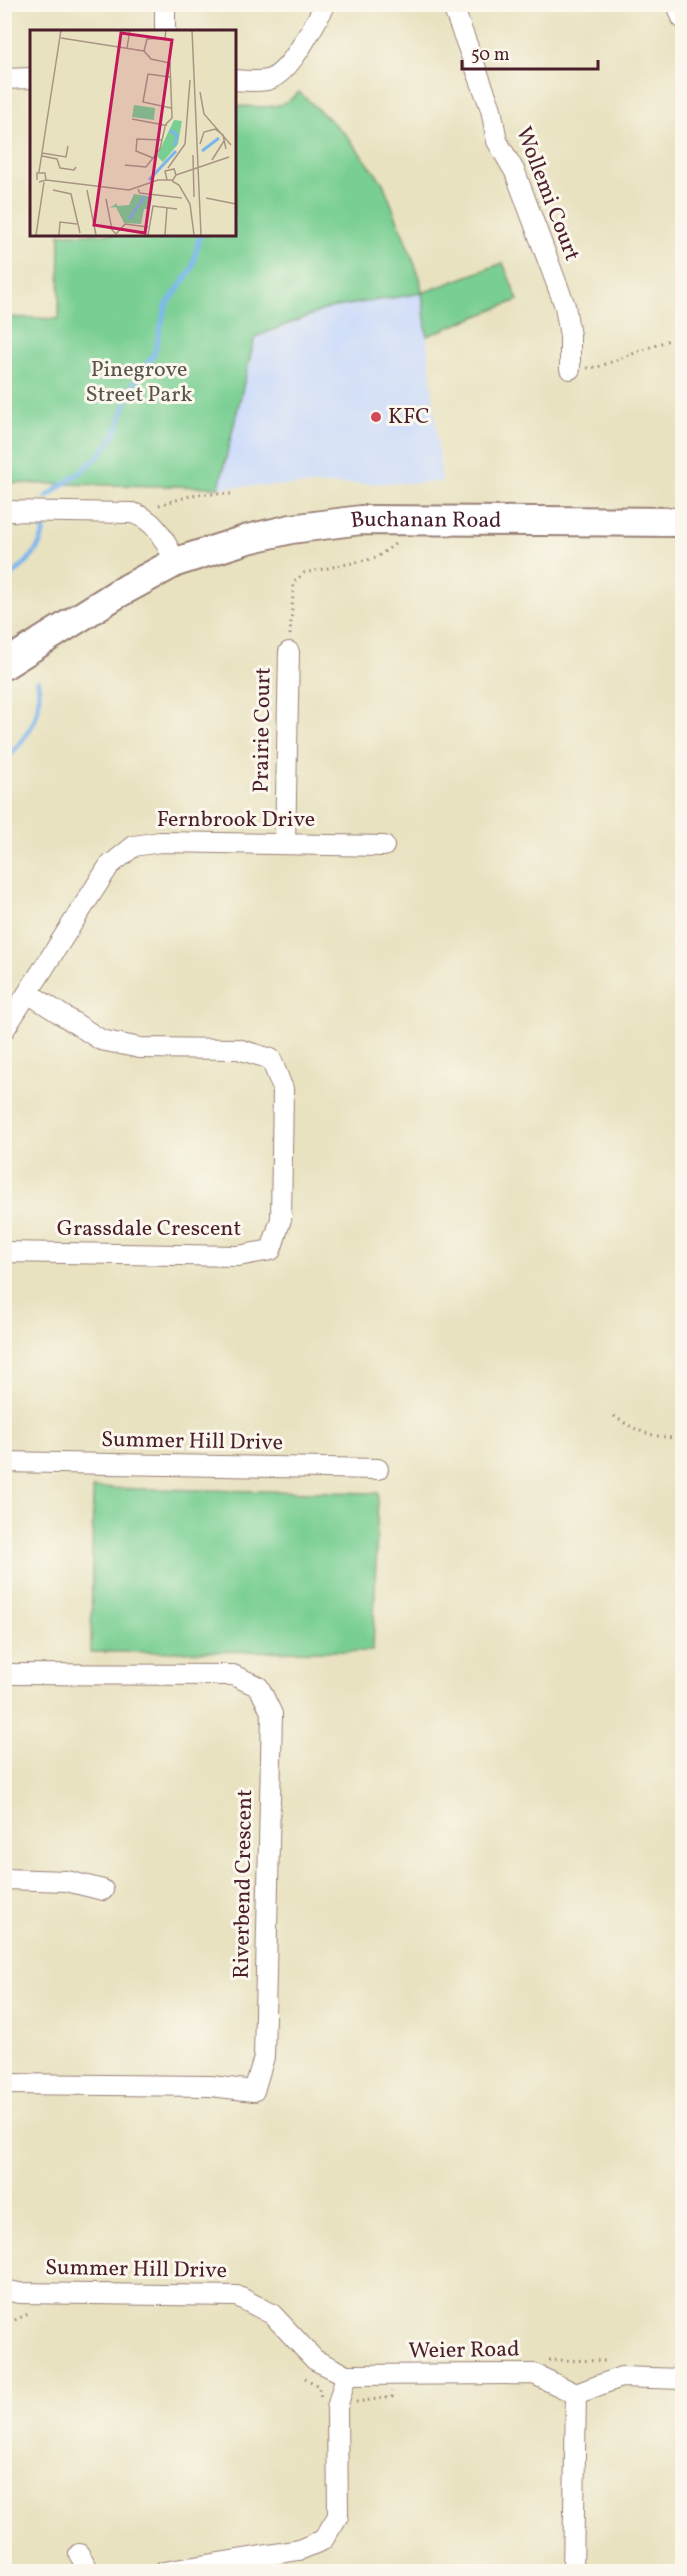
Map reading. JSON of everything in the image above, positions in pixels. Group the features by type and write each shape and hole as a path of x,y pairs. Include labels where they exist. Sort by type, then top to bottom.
{"main road":[{"name":"Buchanan Road","path":"4,665 117,594 176,562 248,539 291,529 361,520 682,522"},
{"name":"Buchanan Road","path":"4,687 117,594"}],"street":[{"path":"165,4 165,30"},
{"path":"236,80 266,80 278,75 288,65 326,4"},
{"name":"Wollemi Court","path":"452,4 491,109 498,141 515,172 565,306 570,336 570,369"},
{"path":"677,4 682,18"},
{"path":"4,79 30,78"},
{"path":"4,511 132,513 143,516 159,531 176,562"},
{"name":"Prairie Court","path":"285,844 289,652"},
{"name":"Fernbrook Drive","path":"4,1030 109,866 134,846 160,842 384,846"},
{"name":"Grassdale Crescent","path":"4,1252 238,1256 271,1250 281,1219 283,1089 271,1059 238,1049 140,1048 101,1041 28,993"},
{"name":"Summer Hill Drive","path":"4,1462 378,1469"},
{"name":"Riverbend Crescent","path":"4,1674 233,1675 259,1687 272,1714 264,2057 254,2091 210,2086 4,2084"},
{"path":"4,1879 67,1881 103,1890"},
{"name":"Summer Hill Drive","path":"4,2290 19,2293 237,2296 272,2314 315,2360 346,2375"},
{"name":"Weier Road","path":"346,2375 392,2377 534,2374 576,2394"},
{"path":"163,2571 299,2550 322,2540 339,2516 338,2408 346,2375"},
{"path":"573,2571 576,2394 621,2377 682,2379"},
{"path":"79,2554 90,2571"}],"path":[{"path":"570,369 598,367 682,335"},
{"path":"143,516 161,504 197,494 233,494"},
{"path":"289,652 294,582 304,573 376,558 399,540"},
{"path":"614,1416 634,1430 664,1438 682,1438"},
{"path":"4,2325 30,2313 41,2313"},
{"path":"543,2360 613,2361"},
{"path":"305,2378 318,2386 321,2398 354,2403 392,2397 392,2377"}],"shaded area":[{"path":"422,293 442,482 219,487 255,338 329,308"}],"green space":[{"name":"Pinegrove Street Park","path":"299,92 346,135 383,183 420,278 422,293 329,308 255,337 219,487 5,483 5,317 59,319 60,236 236,236 236,106 277,105"},
{"path":"503,263 518,300 427,336 422,293"},
{"path":"93,1488 378,1493 373,1651 91,1652"}],"waterway":[{"path":"46,497 101,454 116,433 130,390 154,354 166,306 192,269 200,236"},
{"path":"4,582 24,565 35,551 40,544 44,527"},
{"path":"4,632 13,641"},
{"path":"4,763 27,734 36,717 38,681"}],"place":[{"name":"KFC","path":"376,417"}]}
